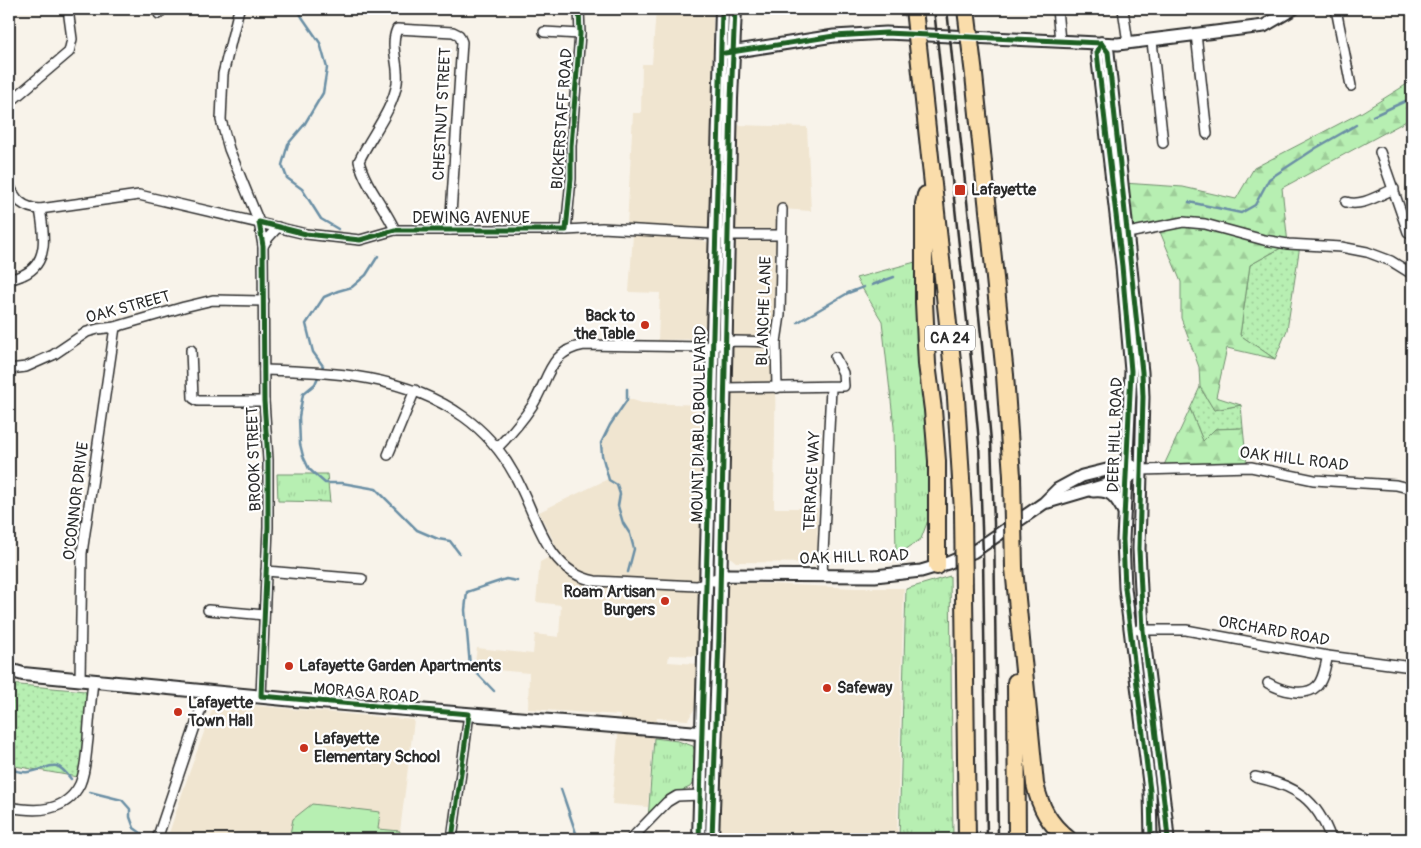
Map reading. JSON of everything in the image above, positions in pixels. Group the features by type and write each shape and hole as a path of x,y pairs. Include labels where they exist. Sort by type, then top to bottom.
{"highway":[{"name":"CA 24","path":"914,9 956,398 963,511 967,839"},
{"path":"966,9 1007,399 1012,476 1017,839"},
{"path":"931,166 924,204 924,302 927,364 937,461 937,566"},
{"path":"1014,568 1035,784 1038,798 1046,815 1058,831 1068,839"}],"main road":[{"name":"MOUNT DIABLO BOULEVARD","path":"713,580 724,388 719,344 727,274 717,197 722,9"},
{"name":"MOUNT DIABLO BOULEVARD","path":"712,839 709,734 722,234 735,9"},
{"name":"MORAGA ROAD","path":"9,670 23,674 207,692 709,734"},
{"name":"MOUNT DIABLO BOULEVARD","path":"699,839 700,795 709,734"}],"street":[{"path":"9,103 69,52 72,39 68,9"},
{"name":"BROOK STREET","path":"239,9 223,74 221,120 229,149 258,222 263,246 264,401 268,467 268,527 261,696"},
{"name":"BICKERSTAFF ROAD","path":"566,230 571,179 570,146 580,34 580,9"},
{"path":"1057,9 1060,41"},
{"path":"1123,9 1128,43"},
{"path":"720,53 834,36 873,34 1060,41 1105,47 1264,26 1293,9"},
{"path":"1336,9 1351,86"},
{"name":"CHESTNUT STREET","path":"395,230 362,171 359,161 390,105 397,83 393,43 396,30 454,32 459,35 462,42 450,230"},
{"path":"544,32 580,34"},
{"path":"1196,34 1207,134"},
{"path":"1152,41 1163,143"},
{"name":"DEER HILL ROAD","path":"1151,839 1150,791 1125,588 1124,513 1131,371 1119,240 1097,53 1105,47 1123,183 1142,372 1139,548 1143,630 1168,839"},
{"path":"1380,152 1408,232 1412,234"},
{"path":"9,184 12,193 21,204 40,209 44,232 43,253 36,267 28,273 9,279"},
{"path":"1346,202 1354,205 1394,189"},
{"name":"DEWING AVENUE","path":"40,209 139,195 306,234 360,240 395,230 633,228 722,234"},
{"name":"BLANCHE LANE","path":"777,388 776,342 780,315 782,209"},
{"path":"1119,240 1128,233 1183,222 1205,224 1264,240 1288,244 1341,247 1367,252 1411,270"},
{"path":"263,246 278,227"},
{"name":"BLANCHE LANE","path":"722,234 781,235"},
{"name":"OAK STREET","path":"9,369 26,367 54,355 87,332 98,329 115,328 213,300 264,301"},
{"name":"O'CONNOR DRIVE","path":"9,807 28,811 41,811 65,802 74,794 80,784 85,768 87,680 82,553 115,328"},
{"path":"497,448 533,404 554,362 562,353 572,347 584,345 704,347 734,341 776,342"},
{"path":"191,350 193,398 198,401 264,401"},
{"path":"724,388 831,388 844,386 843,373 834,357"},
{"path":"264,370 314,371 366,378 415,390 438,400 465,418 497,448 516,475 549,548 560,563 573,574 595,582 697,586 713,580"},
{"name":"TERRACE WAY","path":"822,575 831,388"},
{"path":"388,455 415,390"},
{"name":"OAK HILL ROAD","path":"713,580 728,575 891,576 937,566 961,558 978,548 1044,503 1058,489 1082,476 1127,465 1141,470 1251,467 1314,480 1396,485 1412,489"},
{"name":"OAK HILL ROAD","path":"1044,503 1076,492 1126,479 1141,470"},
{"path":"1076,492 1103,490 1118,500 1124,513"},
{"path":"266,571 362,579"},
{"path":"208,610 264,615"},
{"name":"ORCHARD ROAD","path":"1130,630 1186,630 1328,656 1412,667"},
{"path":"1268,683 1278,689 1294,692 1306,691 1316,687 1322,678 1328,656"},
{"path":"157,839 207,692"},
{"path":"452,839 469,714"},
{"path":"1254,777 1277,781 1292,788 1305,798 1320,813 1331,839"},
{"path":"631,839 667,802 678,796 700,795"}],"shaded area":[{"path":"656,9 713,9 712,232 627,226 633,113 641,113 642,64 652,64"},
{"path":"737,125 807,127 811,211 781,209 776,347 774,508 818,508 817,563 736,562 726,554"},
{"path":"633,235 703,240 710,246 708,334 705,339 658,340 660,293 629,292"},
{"path":"627,398 642,403 705,405 698,656 669,655 668,662 698,664 696,706 688,720 657,718 653,738 648,807 612,804 620,715 528,709 529,673 474,668 477,648 533,654 535,634 559,637 561,605 536,602 540,562 559,552 539,512 608,479 601,447 604,434"},
{"path":"731,582 855,588 904,588 897,839 713,839 723,591"},
{"name":"Lafayette Elementary School","path":"215,702 414,720 399,839 167,839"}],"green space":[{"path":"1412,81 1412,118 1282,188 1288,244 1250,265 1240,335 1275,359 1227,348 1216,397 1241,405 1214,410 1200,387 1199,367 1181,318 1181,282 1158,227 1128,233 1123,183 1183,187 1236,199 1254,168 1362,112"},
{"path":"1288,244 1300,245 1287,330 1275,359 1240,335 1250,265"},
{"path":"919,261 930,454 931,512 921,539 896,556 894,427 882,321 856,278"},
{"path":"1200,387 1214,410 1241,405 1243,428 1215,429 1203,441 1190,409"},
{"path":"1190,409 1203,441 1215,429 1243,428 1247,467 1161,468"},
{"path":"277,474 327,474 330,502 278,501"},
{"path":"950,576 953,839 899,839 906,589"},
{"path":"9,684 85,691 87,696 78,777 9,765"},
{"path":"654,738 678,741 693,746 695,759 690,787 667,797 648,820"},
{"path":"312,804 380,812 378,829 400,831 399,839 289,839 293,819"}],"waterway":[{"path":"298,9 320,43 327,68 323,93 304,125 288,144 282,165 287,178 302,189 321,219 338,229"},
{"path":"1373,116 1412,98"},
{"path":"1189,202 1241,213 1255,205 1269,179 1316,148 1356,125"},
{"path":"378,256 366,275 352,287 324,297 306,324 313,352 323,366 315,384 303,394 299,417 300,444 303,456 309,469 325,483 342,483 376,489 417,530 438,539 450,541 459,553"},
{"path":"872,285 894,277"},
{"path":"798,322 848,293 864,287"},
{"path":"627,389 627,400 610,425 601,443 602,455 609,480 617,485 620,494 618,506 634,549 628,572"},
{"path":"494,691 470,666 465,610 467,592 506,579 517,581"},
{"path":"9,765 12,770 24,772 56,766 71,779"},
{"path":"561,789 578,839"},
{"path":"90,792 122,800 130,809 130,817 134,828 145,836"}],"railway":[{"path":"934,9 979,442 983,556 987,839"},
{"path":"947,9 991,441 994,523 998,839"}],"cycle path":[{"path":"452,839 469,714 261,696 268,527 268,460 264,401 263,246 259,222 306,234 360,240 395,230 566,230 580,34 579,9"},
{"path":"699,839 722,9"},
{"path":"712,839 719,638 731,99 735,9"},
{"path":"725,53 834,36 886,33 1101,43"},
{"path":"1101,43 1108,52 1142,372 1139,549 1143,630 1168,839"},
{"path":"1101,43 1097,53 1122,266 1131,371 1123,540 1125,588 1150,791 1151,839"}],"place":[{"name":"Lafayette","path":"960,190"},
{"name":"Back to the Table","path":"645,325"},
{"name":"Roam Artisan Burgers","path":"665,601"},
{"name":"Lafayette Garden Apartments","path":"289,666"},
{"name":"Safeway","path":"827,688"},
{"name":"Lafayette Town Hall","path":"178,712"},
{"name":"Lafayette Elementary School","path":"304,748"}]}
